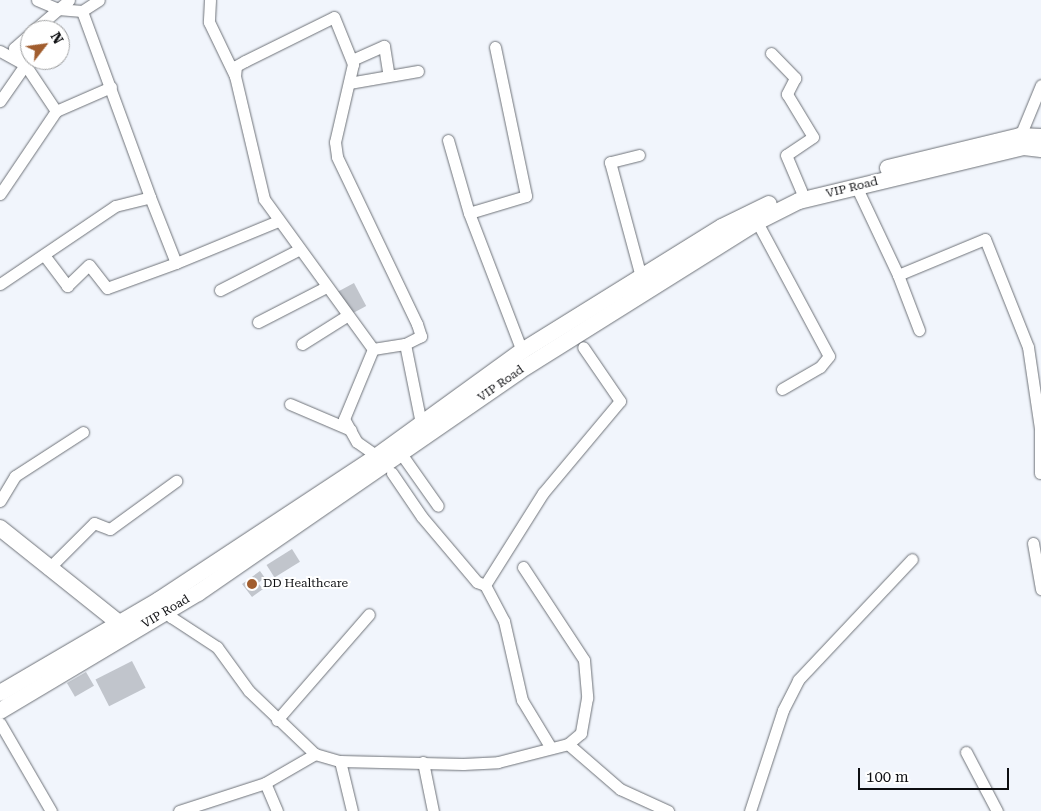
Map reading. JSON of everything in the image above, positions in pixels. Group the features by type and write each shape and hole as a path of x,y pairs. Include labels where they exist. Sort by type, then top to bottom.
{"main road":[{"name":"VIP Road","path":"0,711 127,628 402,455 518,372 758,222 799,201 856,186 878,176 1020,136 1041,137"},
{"name":"VIP Road","path":"162,606 377,456 522,351 722,227 801,191 1024,147 1041,149"},
{"path":"0,528 48,569 127,628"},
{"name":"VIP Road","path":"0,693 127,628"}],"street":[{"path":"37,0 58,9 82,11 99,0"},
{"path":"45,20 69,0"},
{"path":"76,0 111,87 150,197 176,263"},
{"path":"210,0 210,22 235,76 264,200 298,250 373,349"},
{"path":"235,76 236,66 245,60 334,17 352,60 349,82 335,142 337,157 421,336 405,344 373,349"},
{"path":"20,43 14,48 20,57"},
{"path":"352,60 384,46 389,76"},
{"path":"469,213 526,196 495,47"},
{"path":"0,51 20,61"},
{"path":"771,54 795,78 787,94 813,137 786,155 801,191"},
{"path":"0,101 21,70"},
{"path":"29,70 56,111"},
{"path":"349,82 418,71"},
{"path":"1020,136 1041,85"},
{"path":"0,194 56,111 111,87"},
{"path":"448,140 469,213 522,351"},
{"path":"639,154 610,162 641,277"},
{"path":"856,186 898,275 919,330"},
{"path":"0,284 114,206 150,197"},
{"path":"44,255 67,286 89,265 107,288 176,263 278,221"},
{"path":"758,222 829,356 820,367 782,388"},
{"path":"898,275 985,239 1028,346 1040,428 1040,473"},
{"path":"220,290 298,250"},
{"path":"258,322 326,287"},
{"path":"302,344 348,315"},
{"path":"405,344 421,423"},
{"path":"485,585 543,492 620,401 583,347"},
{"path":"373,349 344,419 357,442 377,456"},
{"path":"290,404 350,430"},
{"path":"0,501 14,476 83,432"},
{"path":"402,455 438,506"},
{"path":"392,473 422,517 477,582 485,585 504,621 522,700 551,748"},
{"path":"48,569 94,523 110,529 151,496 167,492 176,481"},
{"path":"1033,543 1041,589"},
{"path":"750,811 783,710 798,680 912,559"},
{"path":"162,606 217,647 249,691 277,720 315,754 340,761 498,762 568,744 581,733 587,698 584,660 523,567"},
{"path":"277,720 369,614"},
{"path":"0,723 49,809"},
{"path":"568,744 620,789 668,811"},
{"path":"966,752 997,811"},
{"path":"178,811 265,782 315,754"},
{"path":"340,761 352,811"},
{"path":"423,762 433,811"},
{"path":"265,782 277,811"}],"building":[{"path":"354,283 366,306 349,315 337,292"},
{"path":"292,549 300,562 275,578 267,565"},
{"path":"260,571 265,578 258,583 263,589 252,597 242,584"},
{"path":"132,661 146,688 109,706 95,680"},
{"path":"86,672 94,686 75,697 67,683"}],"place":[{"name":"DD Healthcare","path":"252,584"}]}
